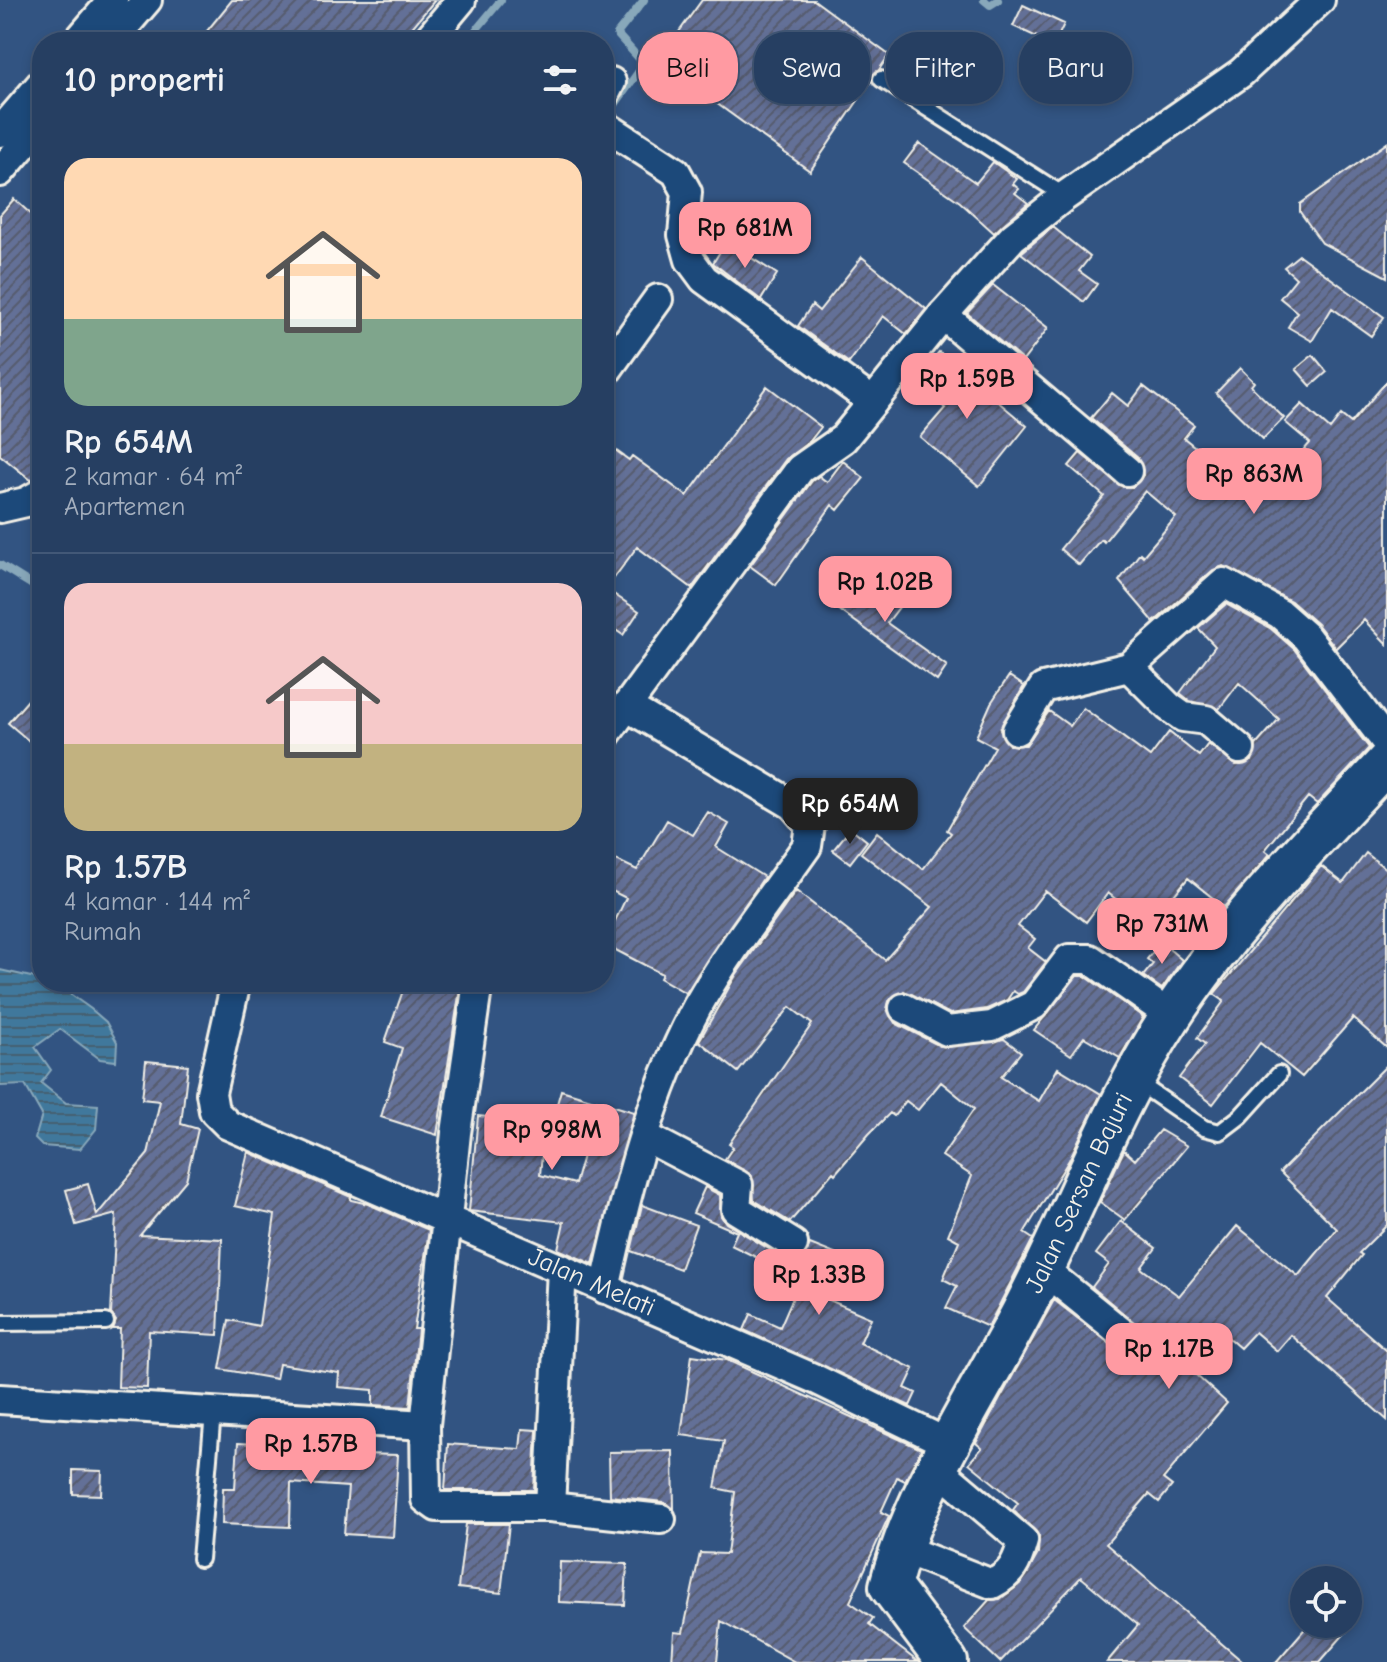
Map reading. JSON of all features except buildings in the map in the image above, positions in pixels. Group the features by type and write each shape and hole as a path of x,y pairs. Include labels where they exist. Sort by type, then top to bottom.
{"main road":[{"name":"Jalan Sersan Bajuri","path":"947,1662 890,1586 900,1548 1044,1270 1133,1080 1171,1016 1244,917 1387,762"}],"street":[{"path":"86,32 113,0"},
{"path":"120,32 147,0"},
{"path":"434,32 461,0"},
{"path":"614,723 800,469 843,439 943,315 1013,237 1065,196 1241,73 1320,0"},
{"path":"0,132 32,95"},
{"path":"614,132 676,172 687,192 683,235 690,260 704,279 873,402"},
{"path":"0,172 32,135"},
{"path":"614,360 658,299"},
{"path":"943,315 1052,404 1127,471"},
{"path":"0,508 32,499"},
{"path":"1017,730 1043,688 1129,667 1224,583 1280,614 1306,637 1387,743"},
{"path":"1129,667 1169,707 1183,717 1206,720 1240,749"},
{"path":"605,1289 664,1077 697,1007 807,846 810,825 793,805 626,706"},
{"path":"904,1008 947,1031 992,1026 1034,1005 1069,959 1090,959 1171,1016"},
{"name":"Jalan Melati","path":"234,992 211,1093 214,1111 228,1125 813,1378 945,1457 1023,1541 1018,1561 1008,1576 992,1584 900,1548"},
{"path":"477,992 447,1218 425,1425 426,1499 431,1506 550,1507 661,1519"},
{"path":"646,1137 738,1185 736,1209 793,1244"},
{"path":"550,1507 562,1269"},
{"path":"1044,1270 1148,1354"},
{"path":"0,1399 425,1425"}],"lane":[{"path":"881,79 1065,196"},
{"path":"1133,1080 1204,1128 1220,1132 1241,1116 1279,1074"},
{"path":"0,1323 106,1322"},
{"path":"200,1559 213,1413"}],"water":[{"path":"0,970 32,977 32,992 67,992 106,1022 117,1042 116,1061 100,1059 60,1029 35,1047 51,1070 41,1083 66,1103 98,1105 96,1129 80,1149 42,1146 35,1139 42,1115 25,1085 0,1086"}],"waterway":[{"path":"474,32 501,0"},
{"path":"614,106 644,64 617,34 644,0"},
{"path":"984,0 990,5 998,0"},
{"path":"0,565 32,585"}]}
